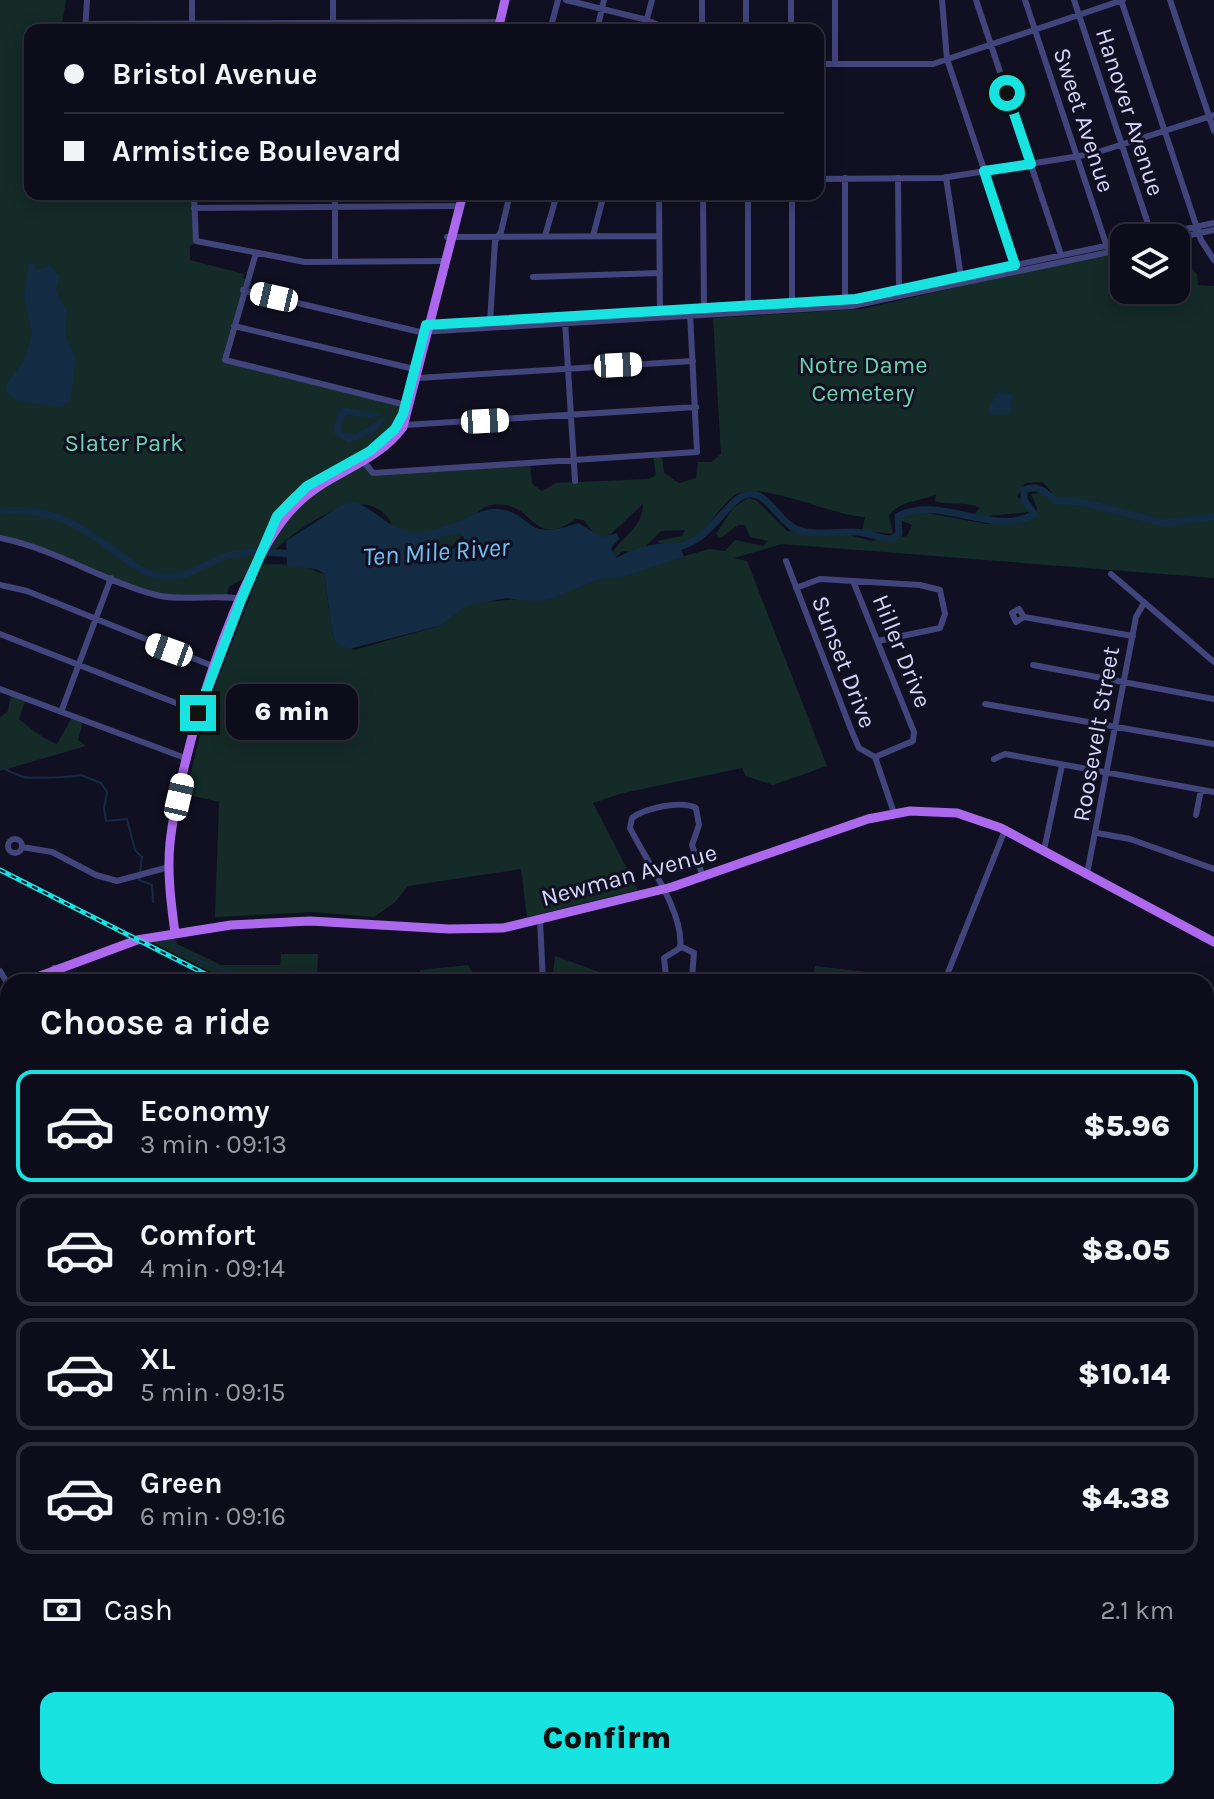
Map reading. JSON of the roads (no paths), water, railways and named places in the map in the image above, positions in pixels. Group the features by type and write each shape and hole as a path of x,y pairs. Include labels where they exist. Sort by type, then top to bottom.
{"main road":[{"path":"501,24 508,0"},
{"path":"427,329 441,261 450,237 456,200"},
{"path":"265,546 277,526 304,497 383,450 405,425 461,200"},
{"path":"175,933 169,867 172,829 198,712 277,516 316,480 383,442 397,425 416,374"},
{"name":"Newman Avenue","path":"41,974 121,945 175,933 285,921 483,930 540,920 703,877 894,813 933,810 957,813 1005,830 1214,942"}],"street":[{"path":"86,24 87,0"},
{"path":"192,0 192,24"},
{"path":"333,0 333,24"},
{"path":"552,24 558,0"},
{"path":"566,0 656,24"},
{"path":"598,24 604,0"},
{"path":"646,24 652,0"},
{"path":"702,0 702,24"},
{"path":"746,0 746,24"},
{"path":"791,0 791,24"},
{"path":"835,0 835,64"},
{"path":"942,0 947,59 1017,268"},
{"path":"976,0 1061,255"},
{"name":"Sweet Avenue","path":"1025,0 1108,249"},
{"name":"Hanover Avenue","path":"1074,0 1148,224"},
{"path":"824,64 933,64 1122,0 1199,230 1214,260"},
{"path":"1170,0 1212,116 1214,131"},
{"path":"824,179 946,177 1077,157 1123,147 1212,116"},
{"path":"946,177 961,277"},
{"path":"845,178 845,300"},
{"path":"898,178 899,293"},
{"path":"194,200 195,239 305,262 441,261"},
{"path":"335,200 335,262"},
{"path":"489,326 498,237 508,200"},
{"path":"545,236 555,200"},
{"path":"593,236 602,200"},
{"path":"659,200 660,311"},
{"path":"703,200 704,308"},
{"path":"748,200 748,305"},
{"path":"792,200 792,306"},
{"path":"194,208 454,206"},
{"path":"1190,233 1214,223"},
{"path":"1190,231 1214,230"},
{"path":"450,237 659,236"},
{"path":"243,290 427,329 660,311 690,313 704,308 748,305 852,306 961,277 1017,268 1061,255 1108,249"},
{"path":"565,320 792,306 899,293 1108,249"},
{"path":"256,253 225,360 406,405"},
{"path":"533,277 660,273"},
{"path":"364,462 373,473 697,452 690,313"},
{"path":"565,320 575,481"},
{"path":"234,326 416,374 693,361"},
{"path":"405,425 696,407"},
{"path":"0,538 44,549 166,598 197,600 228,596 241,600"},
{"name":"Sunset Drive","path":"786,561 859,748 875,757 894,813"},
{"path":"1111,574 1214,662"},
{"path":"61,712 111,578"},
{"path":"796,588 820,579 940,590 945,614 940,628 878,641"},
{"name":"Hiller Drive","path":"853,581 914,732 913,741 875,757"},
{"path":"0,585 27,591 215,667"},
{"name":"Roosevelt Street","path":"1087,874 1138,612 1144,603"},
{"path":"1024,617 1133,636"},
{"path":"0,634 198,712"},
{"path":"1033,665 1214,699"},
{"path":"0,689 188,759"},
{"path":"985,704 1214,744"},
{"path":"994,759 1005,754 1214,792"},
{"path":"1044,850 1062,765"},
{"path":"1196,815 1201,790"},
{"path":"680,946 679,931 662,889 630,828 632,818 647,811 688,804 696,808 699,825 692,845 703,877"},
{"path":"947,974 1005,830"},
{"path":"1097,833 1130,839 1214,869"},
{"path":"22,847 52,852 103,878 117,881 169,867"},
{"path":"540,920 543,974"},
{"path":"666,974 664,958 680,946"},
{"path":"680,946 694,953 692,974"},
{"path":"54,968 57,974"}],"water":[{"path":"29,262 35,264 37,270 50,265 60,276 56,291 67,311 65,335 76,358 71,399 62,407 17,401 6,392 7,383 24,360 32,334 24,296"},
{"path":"997,393 1013,395 1010,414 990,415 989,408"},
{"path":"343,407 384,414 369,418 347,415 340,427 344,434 356,434 385,416 386,419 375,432 349,443 333,433 337,414"},
{"path":"355,502 395,527 409,531 435,529 490,509 498,509 547,530 578,523 602,537 617,533 619,539 611,548 616,558 630,551 663,543 679,543 684,557 627,576 597,580 551,599 536,602 507,598 467,606 439,626 349,649 337,644 333,637 324,574 318,570 287,565 286,541 345,503","holes":["461,533 464,539 453,549 428,546 444,536"]}],"waterway":[{"name":"Ten Mile River","path":"672,548 699,537 734,502 751,494 762,498 789,525 800,531 860,532 892,539 899,534 898,516 914,511 932,510 985,519 1019,520 1034,514 1024,500 1024,490 1033,488 1056,501 1083,502 1163,523 1214,517"},
{"name":"Ten Mile River","path":"0,511 32,511 60,518 87,532 138,568 166,577 185,574 238,553 298,554"},
{"path":"0,767 24,777 81,775 101,783 107,792 104,808 106,821 127,819 135,850 142,857 139,880 152,885 153,902"},
{"path":"171,940 175,947 203,962 235,974"},
{"path":"197,974 202,962"},
{"path":"235,974 316,974"}],"railway":[{"path":"0,870 205,974"}],"park label":[{"name":"Notre Dame Cemetery","path":"863,379"},
{"name":"Slater Park","path":"124,443"}]}
